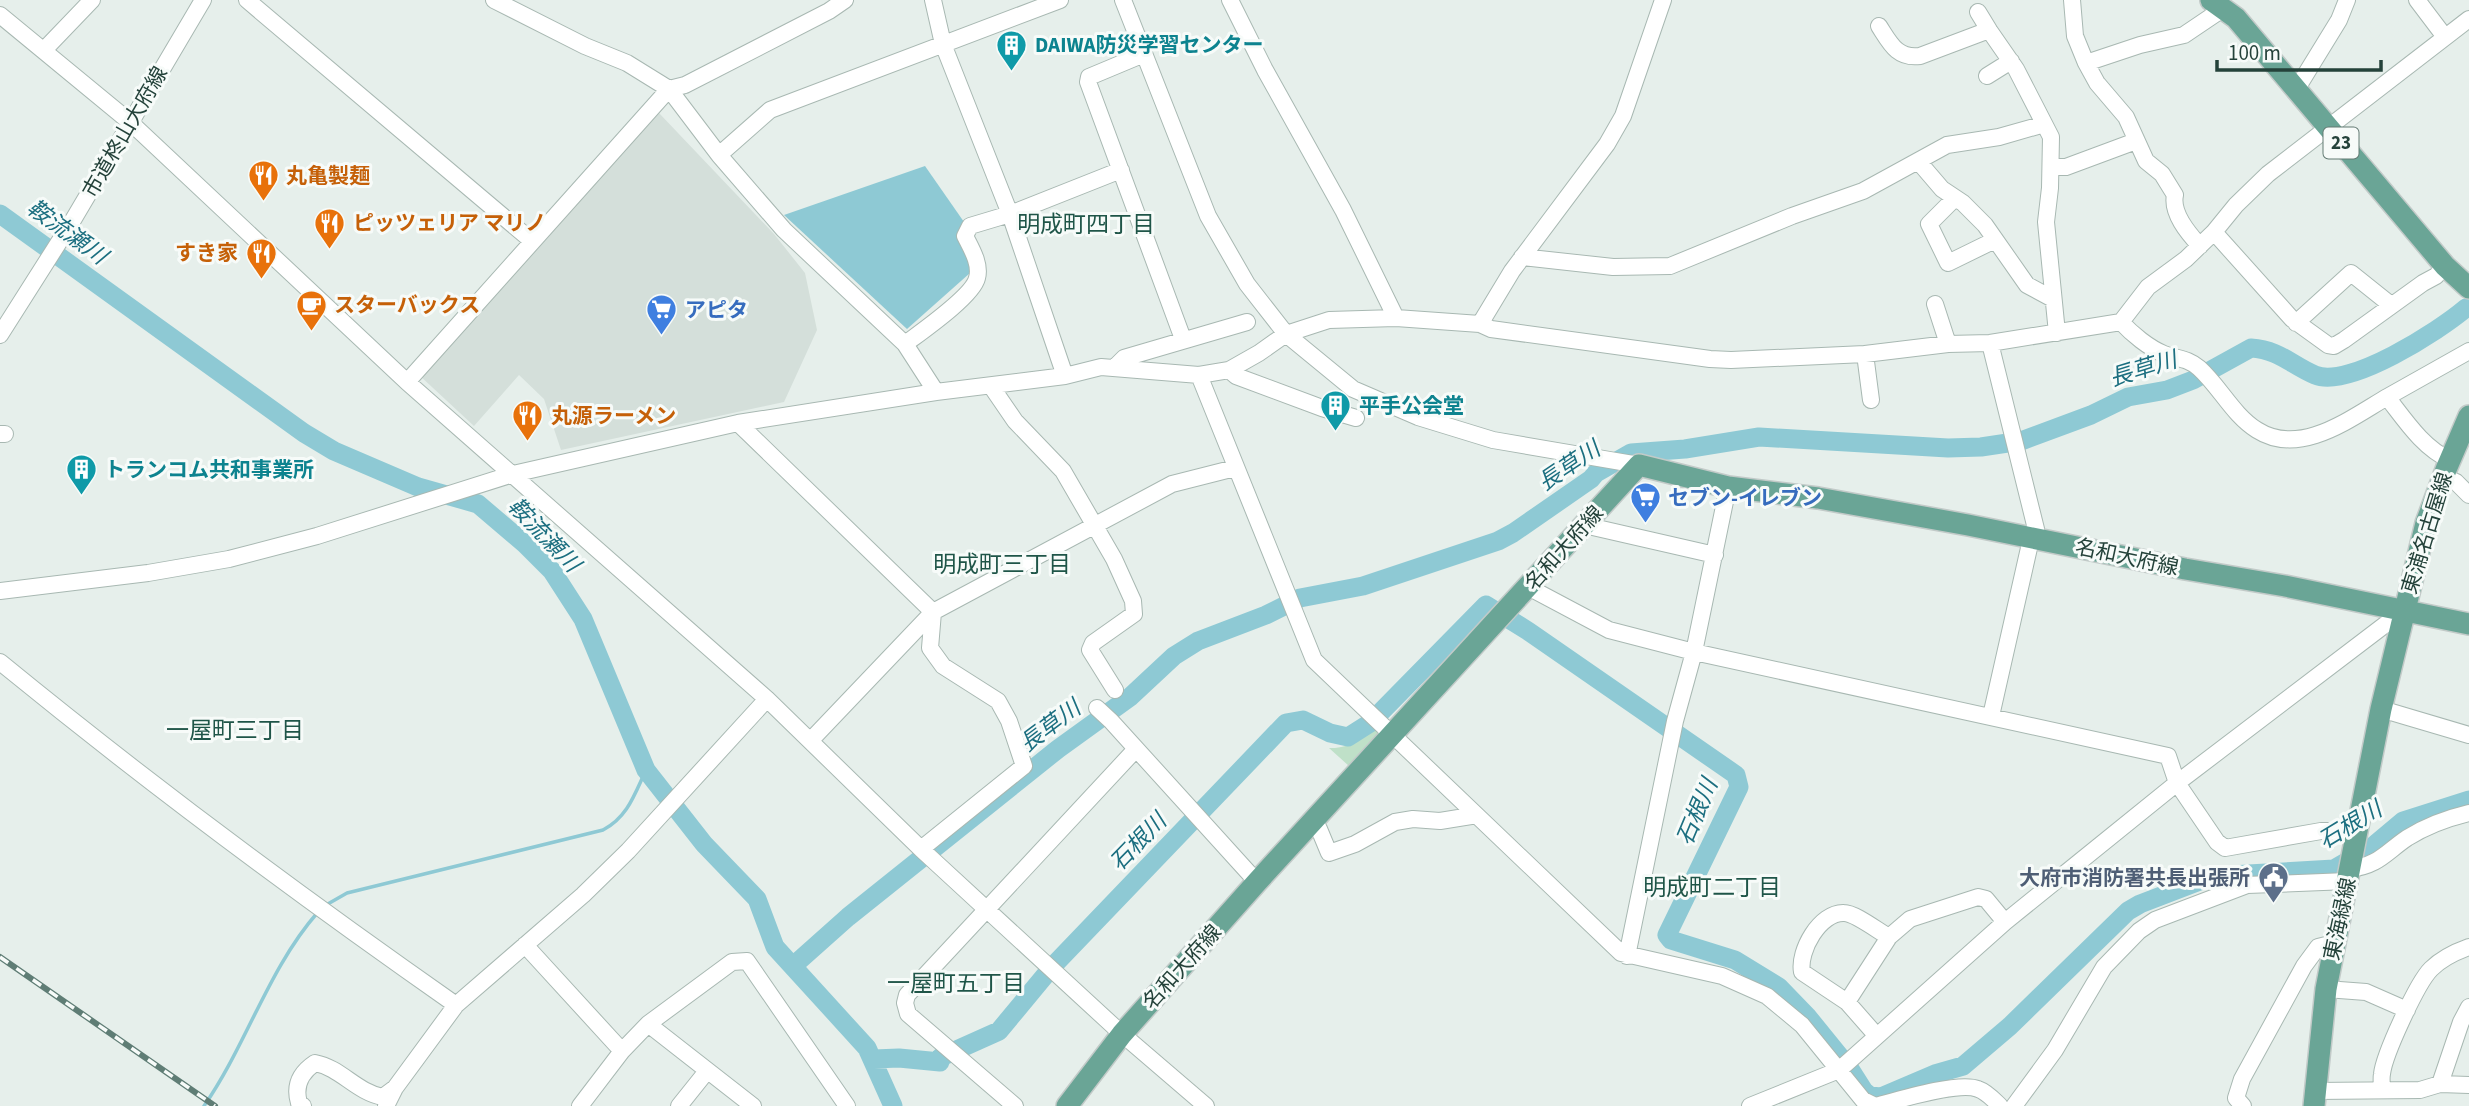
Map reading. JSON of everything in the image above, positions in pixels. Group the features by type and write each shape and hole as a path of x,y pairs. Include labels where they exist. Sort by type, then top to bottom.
{"main road":[{"name":"23","path":"2218,4 2236,18 2445,266 2469,288"},
{"name":"東浦名古屋線","path":"2403,611 2426,523 2469,416"},
{"name":"名和大府線","path":"1067,1106 1122,1034 1584,525 1634,464 1728,487 1818,498 2033,537 2469,624"},
{"name":"東海緑線","path":"2315,1099 2326,989 2403,611"}],"street":[{"path":"44,50 92,0"},
{"name":"市道柊山大府線","path":"0,335 73,220 203,0"},
{"path":"247,0 532,241"},
{"path":"494,0 585,46 627,63 669,89 719,155 784,230 905,344 936,392"},
{"path":"407,382 669,89 685,85 845,0"},
{"path":"933,0 943,44 1010,214 1065,376"},
{"path":"719,155 770,110 1060,0"},
{"path":"1123,0 1214,228 1247,284 1286,334 1353,390 1418,417 1493,440 1634,464"},
{"path":"1230,0 1265,70 1343,210 1396,318"},
{"path":"1480,324 1522,257 1607,144 1623,116 1663,0"},
{"path":"2072,0 2075,36 2086,63 2097,83 2126,117 2146,160 2162,174 2175,195 2173,204 2176,212 2200,246"},
{"path":"2296,90 2339,20 2347,0"},
{"path":"2417,0 2445,37"},
{"path":"2086,63 2184,35 2218,4"},
{"path":"1978,12 2011,61 2051,137 2046,222 2057,332"},
{"path":"0,15 130,122 407,382 767,699 926,854 1122,1034 1206,1106"},
{"path":"0,591 148,573 229,559 317,536 513,474 738,424 936,392 1065,376 1101,367 1199,375 1229,370 1286,334 1329,320 1396,318 1480,324 1491,329 1710,359 1865,354 1948,344 1990,343 2122,322 2148,286 2200,246 2268,174 2469,19"},
{"path":"1879,26 1900,54 1912,57 1989,30"},
{"path":"1144,54 1089,77 1088,82 1183,339"},
{"path":"1987,76 2011,61"},
{"path":"1522,257 1612,267 1670,266 1791,216 1863,191 1947,145 1999,137 2041,125"},
{"path":"2051,167 2066,167 2136,141"},
{"path":"1918,161 1942,189 1985,225 2028,285 2053,299"},
{"path":"905,344 974,285 978,276 976,262 965,236 970,226 1010,214 1121,170"},
{"path":"1955,198 1929,224 1948,263 1995,240"},
{"path":"2214,232 2296,323 2328,345 2334,346 2436,276 2445,266"},
{"path":"2296,323 2351,273 2391,305"},
{"path":"1935,303 1948,344"},
{"path":"1115,367 1124,358 1247,322"},
{"path":"2122,322 2130,332 2163,354 2189,361 2245,421 2272,438 2289,439 2312,435 2344,424 2469,351"},
{"path":"1990,343 2036,529 1992,716"},
{"path":"1865,354 1871,400"},
{"path":"1229,370 1248,381 1356,418"},
{"path":"1199,375 1314,660 1621,953 1722,976 1759,992 1802,1025 1843,1065 1863,1100 1876,1106 1918,1094 1963,1087 1977,1088 1992,1097 2000,1106"},
{"path":"991,386 1015,421 1063,471 1114,559 1133,600 1134,614 1093,643 1090,650 1115,690"},
{"path":"2387,397 2469,495"},
{"path":"738,424 933,611"},
{"path":"811,740 933,611 1172,484 1235,468"},
{"path":"1627,956 1675,721 1694,652 1728,487"},
{"path":"1584,525 1715,555"},
{"path":"1521,595 1609,630 1694,652 2168,756 2177,783 2217,842 2225,848 2321,831 2342,831 2355,838"},
{"path":"926,854 1024,766 1009,721 998,701 943,666 930,648 933,611"},
{"path":"1749,1106 1843,1065 2006,922 2177,783 2403,611"},
{"path":"0,662 82,729 320,910 456,1005"},
{"path":"386,1106 395,1088 456,1005 583,895 767,699"},
{"path":"1097,708 1258,882"},
{"path":"2381,709 2469,735"},
{"path":"1015,1106 908,1014 905,1003 907,995 1136,748"},
{"path":"1312,822 1319,829 1329,853 1354,844 1395,821 1440,821 1471,816 1474,813"},
{"path":"2014,1106 2055,1050 2104,967 2155,920 2247,885 2350,873 2370,867 2409,837 2450,817 2469,813"},
{"path":"1847,1002 1889,937 1910,919 1978,897 1986,900 2006,922"},
{"path":"1876,1035 1847,1002 1802,972 1800,962 1815,930 1835,914 1847,913 1889,937"},
{"path":"2243,1106 2236,1098 2242,1080 2304,966 2318,947 2326,944 2335,946"},
{"path":"524,945 622,1051"},
{"path":"2382,1090 2382,1072 2421,981 2448,956 2469,947"},
{"path":"580,1106 622,1051 648,1024 732,962 747,961 847,1106"},
{"path":"2326,989 2366,992 2407,1010"},
{"path":"2440,1084 2461,1022 2469,1007"},
{"path":"648,1024 753,1106"},
{"path":"303,1106 299,1103 295,1091 304,1070 315,1063 327,1065 368,1094 383,1097 395,1088"},
{"path":"679,1106 707,1071"},
{"path":"2315,1099 2382,1090 2419,1098 2440,1084 2469,1085"}],"shaded area":[{"path":"659,113 774,234 805,273 817,330 784,402 561,450 544,399 519,375 474,426 419,375"}],"green space":[{"path":"1376,725 1382,731 1349,766 1329,748 1343,747 1354,742"}],"water":[{"path":"925,166 964,222 970,273 907,329 784,215"}],"waterway":[{"name":"鞍流瀬川","path":"0,214 304,433 334,451 418,487 478,504 525,544 552,571 583,619 646,770 704,844 757,899 775,947 867,1048 893,1106"},
{"name":"長草川","path":"793,966 848,917 1058,749 1130,697 1174,656 1198,641 1266,615 1300,598 1363,586 1498,541 1596,473 1631,453 1685,449 1759,437 1948,448 1981,447 2021,441 2091,415 2128,397 2167,390 2193,380 2251,348 2278,355 2315,375 2330,377 2349,374 2371,366 2415,343 2466,308"},
{"name":"石根川","path":"874,1059 899,1058 940,1062 941,1057 999,1031 1052,967 1286,723 1303,720 1330,733 1348,737 1370,723 1486,605 1528,631 1736,775 1739,787 1667,935 1671,940 1735,960 1779,987 1807,1016 1870,1096 1881,1097 1935,1074 1963,1066 2010,1026 2128,911 2140,904 2213,876 2334,869 2372,847 2403,821 2469,800"},
{"path":"326,905 347,893 603,830 625,811 646,770"},
{"path":"204,1106 233,1058 285,958 318,912"}],"railway":[{"path":"0,957 215,1106"}],"place":[{"name":"DAIWA防災学習センター","path":"1012,72"},
{"name":"丸亀製麺","path":"263,203"},
{"name":"ピッツェリア マリノ","path":"330,250"},
{"name":"すき家","path":"261,280"},
{"name":"スターバックス","path":"311,332"},
{"name":"アピタ","path":"662,337"},
{"name":"平手公会堂","path":"1336,433"},
{"name":"丸源ラーメン","path":"528,443"},
{"name":"トランコム共和事業所","path":"81,497"},
{"name":"セブン-イレブン","path":"1645,525"},
{"name":"大府市消防署共長出張所","path":"2273,905"}],"district":[{"name":"明成町四丁目","path":"1086,224"},
{"name":"明成町三丁目","path":"1002,564"},
{"name":"一屋町三丁目","path":"235,730"},
{"name":"明成町二丁目","path":"1712,887"},
{"name":"一屋町五丁目","path":"956,983"}]}
